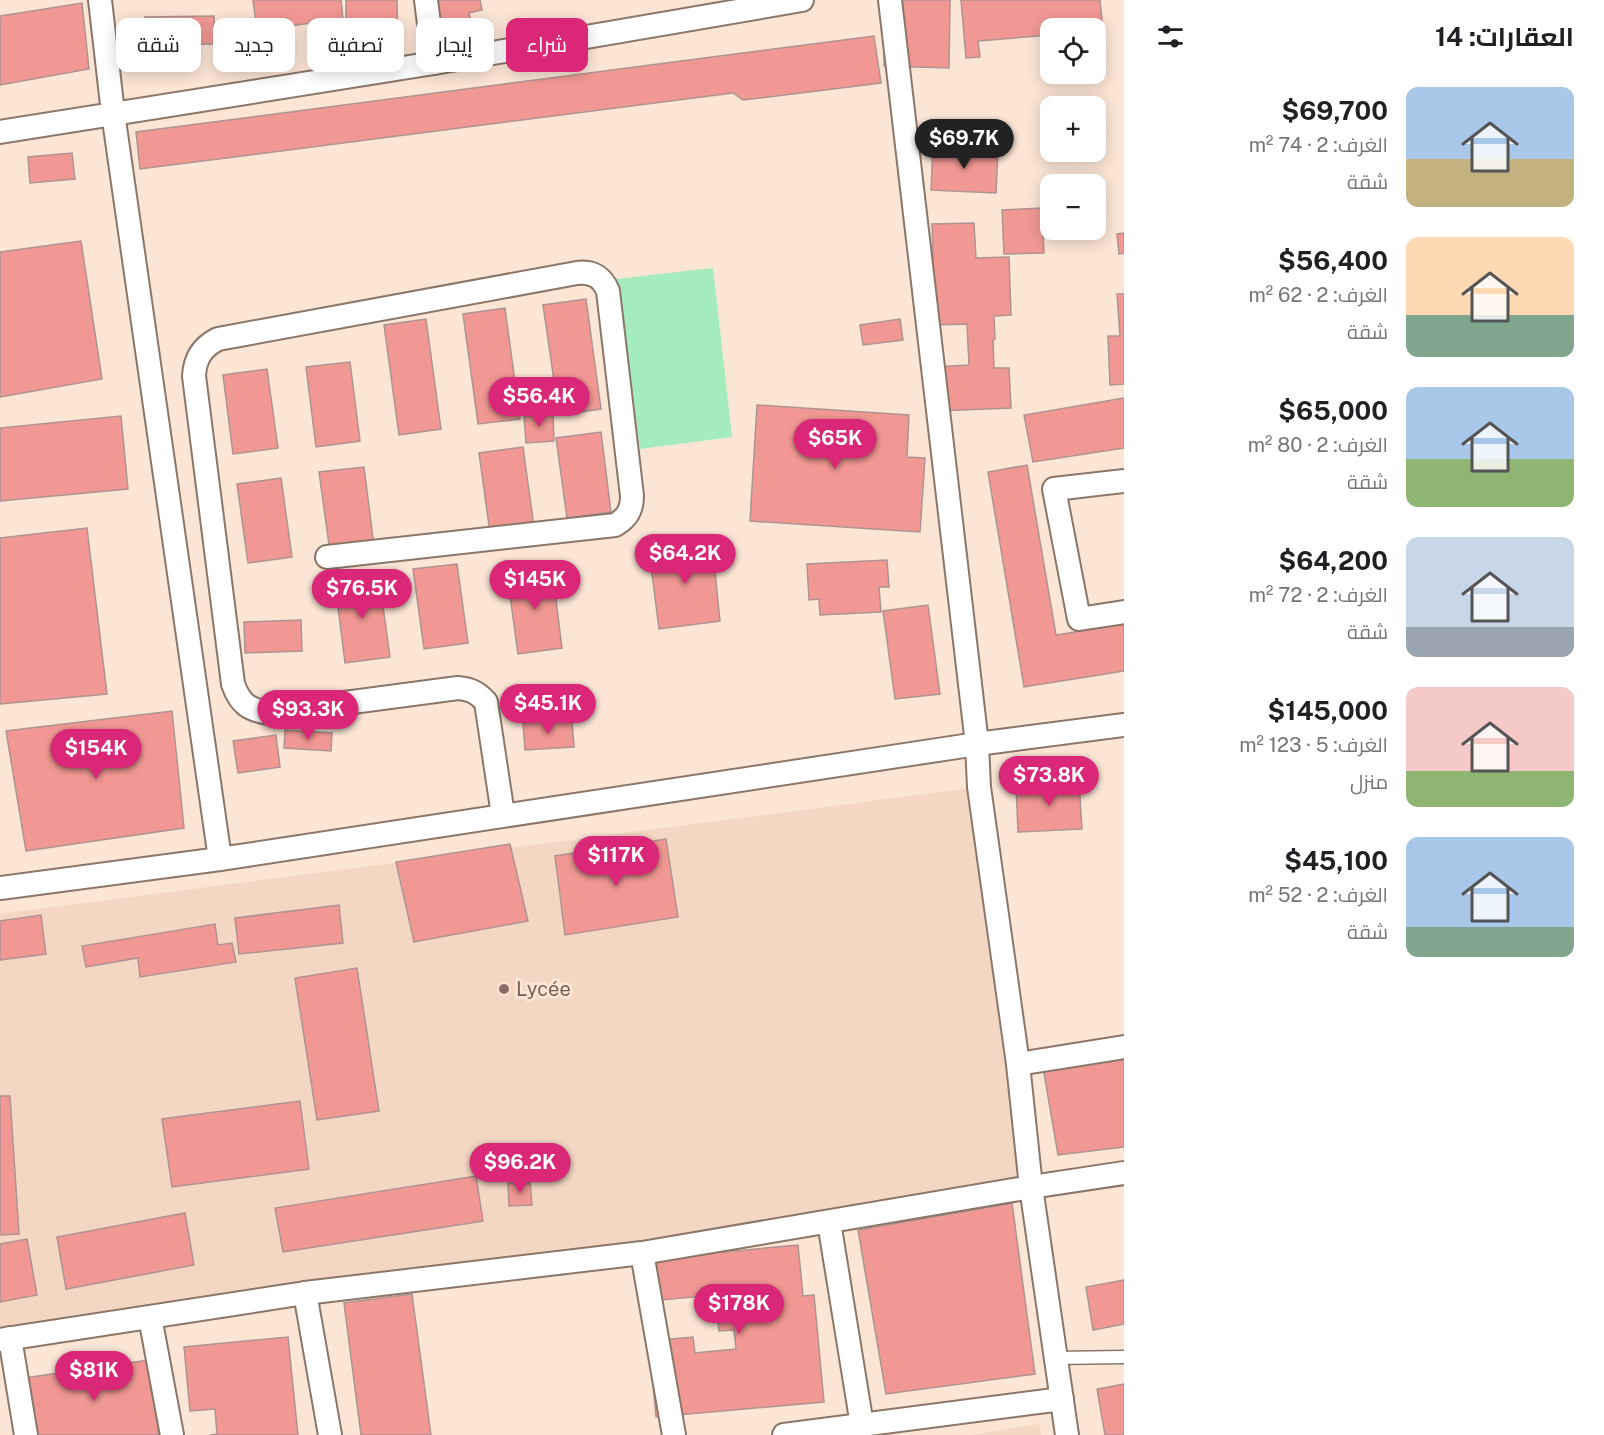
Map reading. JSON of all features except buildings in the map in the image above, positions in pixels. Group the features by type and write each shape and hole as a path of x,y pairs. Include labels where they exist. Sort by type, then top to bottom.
{"street":[{"path":"100,0 113,113 220,858"},
{"path":"426,0 428,18"},
{"path":"494,53 802,0"},
{"path":"890,0 976,744 979,787 1018,1064 1031,1187 1067,1435"},
{"path":"0,132 416,66"},
{"path":"327,557 615,525 623,521 632,505 632,496 608,291 600,278 593,273 585,272 218,339 207,344 195,364 194,376 233,684 237,696 257,711 270,713 458,688 474,691 486,702 503,815"},
{"path":"1124,481 1054,489 1079,619 1124,612"},
{"path":"0,888 220,858 976,744 1124,725"},
{"path":"1018,1064 1124,1047"},
{"path":"26,1435 5,1339 305,1293 642,1254 1124,1173"},
{"path":"829,1222 862,1425"},
{"path":"642,1254 674,1435"},
{"path":"305,1293 330,1435"},
{"path":"150,1317 172,1435"},
{"path":"784,1435 1062,1399"}],"lane":[{"path":"1055,1358 1124,1357"}],"shaded area":[{"name":"Lycée","path":"979,787 1031,1187 0,1330 0,914"},
{"path":"1039,1424 1041,1435 972,1435"}],"green space":[{"path":"713,268 732,437 640,449 616,279"}],"place":[{"name":"Lycée","path":"504,989"}]}
